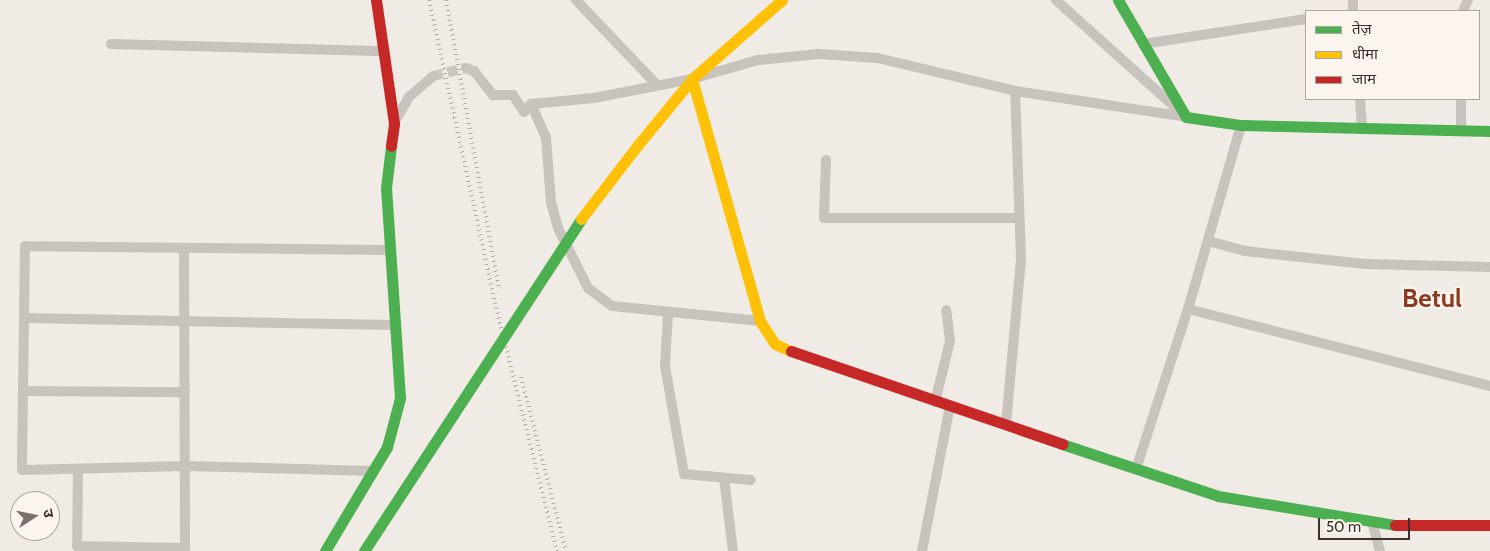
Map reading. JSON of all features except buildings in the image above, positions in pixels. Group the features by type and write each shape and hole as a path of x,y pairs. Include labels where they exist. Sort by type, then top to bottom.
{"main road":[{"path":"325,551 372,471 397,418 399,373 394,325 386,188 394,124 385,51 376,0"},
{"path":"364,551 571,232 637,146 692,79 782,0"},
{"path":"1118,0 1186,117 1241,125 1362,125 1490,131"},
{"path":"692,79 760,321 775,344 935,402 1006,424 1218,496 1373,525 1490,525"}],"street":[{"path":"576,0 656,84"},
{"path":"1056,0 1186,117"},
{"path":"1143,44 1305,19"},
{"path":"110,44 385,51"},
{"path":"466,68 474,71 493,95 513,95 521,111 531,104 594,98 656,84 692,79 758,60 819,54 878,58 1015,91 1186,117"},
{"path":"394,124 409,97 433,76"},
{"path":"1006,424 1021,260 1015,91"},
{"path":"1360,100 1362,125"},
{"path":"1460,100 1461,130"},
{"path":"531,104 546,137 551,202 558,228 588,288 612,306 668,314 760,321"},
{"path":"1136,469 1188,309 1241,125"},
{"path":"826,160 824,218 1019,218"},
{"path":"1208,241 1245,251 1365,264 1490,267"},
{"path":"372,471 186,466 22,470 25,246 389,250"},
{"path":"78,469 77,546 185,549 184,248"},
{"path":"1188,309 1490,386"},
{"path":"935,402 950,341 946,310"},
{"path":"668,314 665,366 684,474 751,480"},
{"path":"24,318 394,325"},
{"path":"23,392 185,392"},
{"path":"922,551 950,406"},
{"path":"724,478 733,551"},
{"path":"1373,525 1380,551"}],"tunnel":[{"path":"433,76 466,68"}],"railway":[{"path":"429,0 495,303 557,551"},
{"path":"446,0 499,290"},
{"path":"521,377 566,551"}],"traffic: fast":[{"path":"1118,0 1186,117 1241,125 1490,131"},
{"path":"325,551 387,447 400,398 386,188 391,146"},
{"path":"364,551 581,219"},
{"path":"1062,444 1218,496 1395,525"}],"traffic: slow":[{"path":"637,146 692,79 782,0"},
{"path":"692,79 760,321 775,344 791,351"},
{"path":"581,219 637,146"}],"traffic: jam":[{"path":"376,0 394,124 391,146"},
{"path":"791,351 1062,444"},
{"path":"1395,525 1490,525"}],"district":[{"name":"Betul","path":"1432,299"}]}
